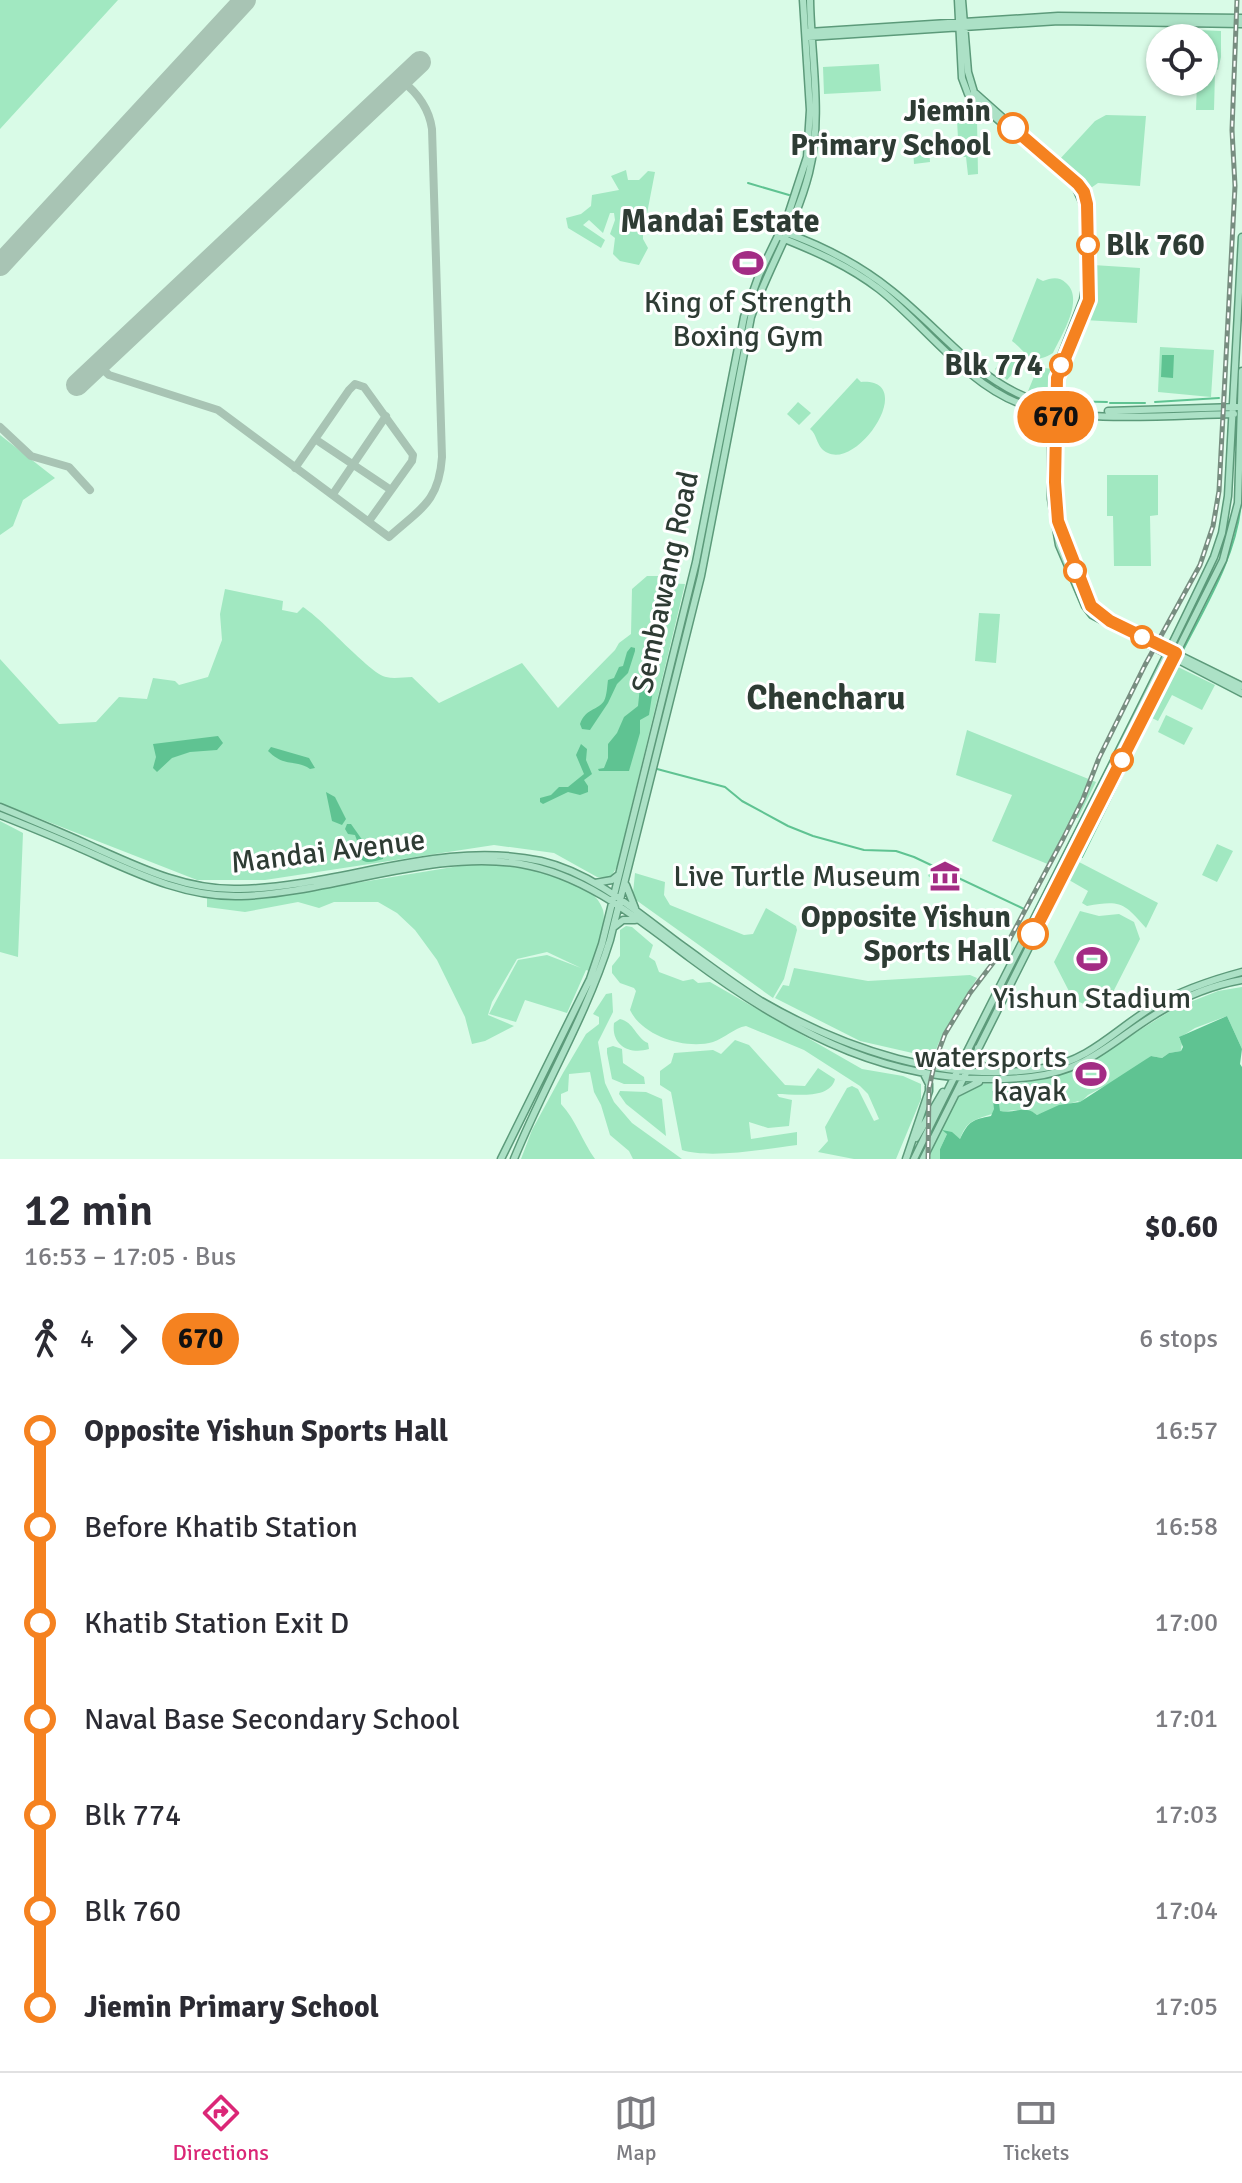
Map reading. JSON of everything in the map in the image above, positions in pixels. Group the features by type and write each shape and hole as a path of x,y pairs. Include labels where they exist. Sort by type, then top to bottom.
{"main road":[{"name":"Sembawang Road","path":"514,1159 598,979 614,927 619,873 696,562 744,317 758,278 784,238 803,173 809,143 810,110 808,35 803,0"},
{"name":"Sembawang Road","path":"501,1159 590,979 609,918 625,880 701,576 751,317 793,219 814,148 816,100 813,51 808,35 810,0"},
{"path":"960,0 962,78 968,94 1075,186 1082,200 1086,268 1084,297 1055,368 1052,517 1059,545 1085,606 1096,617 1242,686"},
{"path":"810,16 828,34"},
{"path":"808,35 1058,16 1242,21"},
{"path":"813,51 828,34"},
{"path":"793,219 801,238"},
{"path":"923,1159 1104,789 1223,560 1238,503 1242,237"},
{"path":"784,238 801,238 850,262 875,278 988,378 1023,398 1053,410"},
{"path":"784,238 850,268 878,288 987,386 1019,403 1053,410 1238,410"},
{"path":"1217,411 1239,392 1242,371"},
{"path":"1217,411 1238,428"},
{"path":"1172,654 1242,693"},
{"path":"914,1159 954,1073 1104,789"},
{"name":"Mandai Avenue","path":"0,807 146,870 203,886 239,889 291,884 407,863 505,855 574,872 595,883 616,900"},
{"name":"Mandai Avenue","path":"0,815 145,877 201,893 239,896 288,892 463,861 501,861 539,867 616,900"},
{"path":"613,853 620,851 626,843"},
{"path":"595,883 612,880 619,873"},
{"path":"625,880 636,911"},
{"path":"598,893 609,918"},
{"path":"616,900 636,911 759,1000 816,1030 872,1052 933,1065 963,1078 986,1080"},
{"path":"616,900 723,981 798,1030 850,1052 923,1072 1032,1073 1053,1067 1084,1055 1156,1005 1192,987 1242,972"},
{"path":"614,927 627,919 643,923"},
{"path":"956,1094 986,1080 1062,1071 1094,1058 1159,1011 1215,986 1242,980"},
{"path":"978,1045 979,1063 990,1071"},
{"path":"933,1065 963,1056"},
{"path":"906,1159 929,1091 923,1072"},
{"path":"906,1159 936,1100 949,1085"}],"shaded area":[{"path":"0,0 118,0 0,129"},
{"path":"1218,31 1221,31 1218,70"},
{"path":"879,64 881,91 824,94 823,67"},
{"path":"1196,96 1214,96 1214,110 1196,110"},
{"path":"1106,115 1146,116 1140,186 1098,183 1088,190 1082,181 1060,164 1059,160 1095,121"},
{"path":"977,119 978,174 968,175 966,157 959,157 957,120"},
{"path":"929,147 930,162 914,164 913,148"},
{"path":"626,170 628,180 639,180 648,171 655,172 644,229 638,231 643,233 648,248 639,265 620,261 613,254 615,238 610,234 614,213 610,213 603,233 589,220 583,225 605,240 601,248 568,228 566,218 581,214 591,206 592,195 619,190 611,176"},
{"path":"1093,265 1140,268 1137,323 1084,320 1094,299"},
{"path":"1037,278 1043,281 1061,279 1071,290 1073,298 1070,318 1053,353 1034,359 1012,341"},
{"path":"1160,347 1214,350 1211,397 1158,392"},
{"path":"1019,354 1025,359 1007,380 995,369 1007,355 1013,360"},
{"path":"1162,355 1174,355 1173,378 1161,377"},
{"path":"1038,367 1052,369 1048,404 1026,396"},
{"path":"857,378 861,382 877,385 884,394 884,407 878,422 855,448 841,454 828,453 821,448 810,429"},
{"path":"798,402 811,413 799,425 787,414"},
{"path":"0,435 55,478 23,500 13,526 0,535"},
{"path":"1107,475 1158,475 1158,515 1150,516 1151,566 1114,566 1113,516 1107,516"},
{"path":"647,576 663,576 664,583 685,584 617,867 610,878 597,877 554,853 494,845 265,880 197,880 0,803 0,659 59,724 96,722 119,697 147,699 153,678 175,681 179,685 208,677 222,640 220,614 225,589 283,601 282,610 297,613 303,607 378,673 389,678 412,677 439,703 522,663 558,708 631,634 632,589"},
{"path":"979,613 1000,614 996,663 975,661"},
{"path":"631,647 635,651 628,673 617,684 590,730 582,729 582,719 604,701 608,680 614,678 619,667 623,666"},
{"path":"1178,667 1215,685 1202,710 1172,695 1158,721 1152,718"},
{"path":"654,683 649,715 640,720 640,733 629,771 599,771 604,768 608,744 624,717 638,706 640,687"},
{"path":"1166,715 1193,728 1184,745 1158,732"},
{"path":"967,730 1096,782 1050,865 992,841 1012,795 956,775"},
{"path":"218,736 223,743 217,750 190,752 172,758 157,772 153,768 156,757 153,744"},
{"path":"581,744 587,749 586,760 592,774 584,780 588,792 580,795 568,792 543,804 540,802 540,798 551,795 559,787 568,787 584,774 576,755"},
{"path":"271,747 309,758 315,768 280,760 268,751"},
{"path":"326,792 335,797 346,819 342,825 332,821"},
{"path":"0,821 23,833 18,957 0,952"},
{"path":"347,824 351,824 368,848 383,854 383,859 370,862 361,859 355,835 348,834 345,829"},
{"path":"1217,844 1233,851 1217,882 1202,875"},
{"path":"1079,862 1158,903 1146,928 1121,905 1107,903 1087,906 1082,903 1088,891 1069,880"},
{"path":"486,864 534,870 569,880 596,898 604,916 600,940 589,971 586,970 567,1013 525,1000 516,1022 489,1014 518,960 547,955 581,968 547,952 517,959 492,1002 488,1015 514,1026 472,1044 465,1017 437,960 415,930 397,913 378,902 334,902 319,908 298,902 245,912 207,907 207,898 277,896"},
{"name":"Live Turtle Museum","path":"931,867 953,876 956,883 940,884 928,876"},
{"path":"635,873 665,882 664,895 670,905 744,935 753,934 766,908 796,926 784,979 773,998 636,900 633,893"},
{"name":"Yishun Stadium","path":"1080,911 1099,916 1119,914 1134,922 1140,939 1108,1002 1088,1006 1073,999 1054,962"},
{"path":"626,926 632,927 653,945 649,957 655,961 659,972 683,981 710,982 862,1069 903,1076 921,1084 921,1099 896,1159 854,1159 818,1152 828,1141 825,1127 847,1088 852,1086 858,1089 874,1121 879,1119 868,1094 860,1086 804,1050 746,1026 702,1044 666,1039 644,1027 630,1010 636,991 620,983 612,973 612,966 620,956 620,930"},
{"path":"794,968 868,981 970,975 977,978 934,1055 930,1057 860,1041 775,998 783,985 789,986"},
{"path":"1242,987 1242,1049 1227,1016 1195,1028 1179,1038 1181,1051 1162,1058 1151,1056 1080,1103 1078,1101 1037,1115 1014,1110 984,1116 968,1125 960,1139 950,1132 947,1134 940,1149 940,1159 925,1159 962,1083 1018,1084 1074,1071 1175,1008 1218,991"},
{"path":"612,993 613,1012 598,1042 605,1083 614,1102 632,1123 682,1159 633,1159 629,1151 610,1135 590,1072 569,1074 568,1091 561,1094 561,1104 595,1159 521,1159 532,1130 563,1073 586,1034 599,1024 599,1017 593,1014 606,994"},
{"path":"1227,1016 1242,1049 1242,1159 940,1159 940,1149 947,1134 942,1130 952,1132 960,1139 972,1122 991,1116 994,1109 992,1091 997,1090 1000,1111 1005,1112 1028,1110 1037,1115 1059,1105 1080,1102 1151,1056 1162,1058 1181,1051 1183,1047 1179,1037"},
{"path":"620,1019 629,1023 648,1043 649,1049 635,1051 618,1042 614,1023"},
{"path":"735,1040 749,1045 785,1085 805,1086 818,1068 835,1079 832,1086 819,1093 777,1094 792,1100 789,1126 768,1128 749,1122 751,1139 797,1132 797,1145 707,1154 682,1150 671,1092 660,1085 660,1071 671,1063 674,1053 713,1050 721,1054"},
{"path":"607,1048 622,1049 623,1063 644,1077 645,1084 624,1084 612,1079"},
{"path":"620,1091 646,1092 662,1099 666,1136 626,1104"}],"waterway":[{"path":"748,183 789,195"},
{"path":"1155,402 1219,398"},
{"path":"1061,401 1107,402"},
{"path":"1110,403 1145,403"},
{"path":"1060,496 1061,420"},
{"path":"1060,500 1065,532"},
{"path":"1183,650 1227,560 1241,503"},
{"path":"1082,857 1177,664"},
{"path":"657,769 725,787 742,801 813,836 864,850 896,851 914,857 1024,909"}],"taxiway":[{"path":"98,365 109,375 218,410 389,537 419,511 437,485 442,457 432,129 422,102 401,80"},
{"path":"295,468 349,390 355,384 364,387 413,455 412,461 369,521"},
{"path":"333,494 386,416"},
{"path":"0,427 31,456 69,467 90,490"},
{"path":"315,439 391,490"}],"runway":[{"path":"0,265 245,0"},
{"path":"77,385 420,62"}],"railway":[{"path":"928,1159 929,1089 945,1034 970,993 1006,946 1063,839 1145,665 1200,565 1213,526 1219,491 1235,186 1232,130 1237,0"}],"bus line":[{"name":"670","path":"1013,128 1078,184 1087,204 1089,300 1057,378 1056,499 1062,536 1093,608 1110,621 1176,653 1033,934"}],"place":[{"name":"Jiemin Primary School","path":"1013,128"},
{"name":"Blk 760","path":"1088,245"},
{"name":"King of Strength Boxing Gym","path":"748,263"},
{"name":"Blk 774","path":"1061,365"},
{"name":"Live Turtle Museum","path":"945,876"},
{"name":"Opposite Yishun Sports Hall","path":"1033,934"},
{"name":"Yishun Stadium","path":"1092,959"},
{"name":"watersports kayak","path":"1091,1074"}],"district":[{"name":"Mandai Estate","path":"720,221"},
{"name":"Chencharu","path":"826,697"}]}
